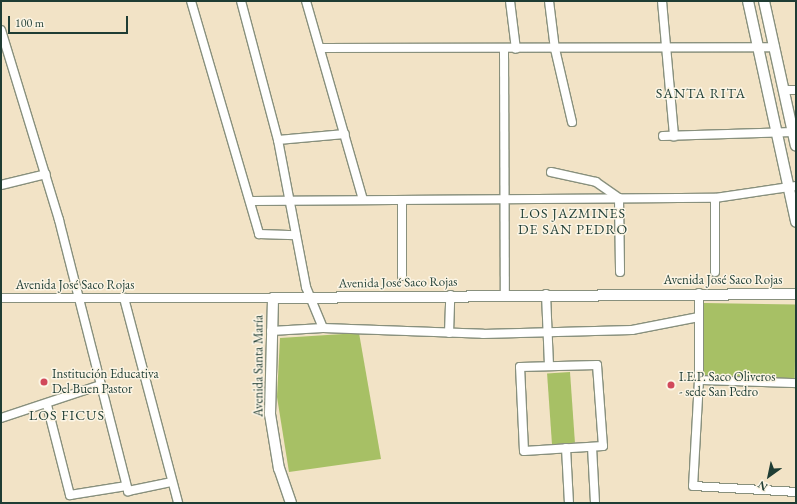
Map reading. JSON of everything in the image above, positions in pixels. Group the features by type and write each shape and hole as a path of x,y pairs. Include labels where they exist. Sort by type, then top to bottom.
{"main road":[{"path":"748,1 777,134 792,186 796,222"},
{"path":"764,1 785,90 796,146"},
{"name":"Avenida José Saco Rojas","path":"273,298 505,294 796,294"},
{"name":"Avenida Santa María","path":"273,298 270,414 279,470 291,503"}],"street":[{"path":"191,1 252,201 260,234 296,235"},
{"path":"240,1 278,140 296,235 311,298 323,328"},
{"path":"306,1 322,48 363,200"},
{"path":"510,1 516,49"},
{"path":"549,1 555,49 572,122"},
{"path":"662,1 674,136"},
{"path":"1,30 4,49 46,174 126,486 128,491 172,482"},
{"path":"322,48 667,50 775,47"},
{"path":"504,49 505,294"},
{"path":"785,90 796,90"},
{"path":"663,136 777,134 793,132"},
{"path":"278,140 345,134"},
{"path":"552,172 596,182 619,198"},
{"path":"1,185 46,174"},
{"path":"252,201 715,198 792,186"},
{"path":"619,198 620,272"},
{"path":"715,198 715,272"},
{"path":"402,200 402,276"},
{"path":"699,293 699,380 693,486 796,492"},
{"path":"546,294 549,366"},
{"path":"449,333 450,295"},
{"name":"Avenida José Saco Rojas","path":"1,298 273,298"},
{"path":"124,298 178,503"},
{"path":"271,330 323,328 449,333 632,330 699,317"},
{"path":"597,365 603,446 592,447 524,451 520,367 597,365"},
{"path":"699,380 796,382"},
{"path":"1,418 47,405 100,385"},
{"path":"47,405 70,494 126,486"},
{"path":"592,447 595,503"},
{"path":"566,448 569,503"}],"green space":[{"path":"704,303 796,305 795,379 703,377"},
{"path":"359,333 381,459 289,472 277,397 280,338"},
{"path":"570,372 575,443 552,444 547,374"}],"place":[{"name":"Institución Educativa Del Buen Pastor","path":"44,382"},
{"name":"I.E.P. Saco Oliveros - sede San Pedro","path":"671,385"}],"district":[{"name":"SANTA RITA","path":"701,93"},
{"name":"LOS JAZMINES DE SAN PEDRO","path":"573,222"},
{"name":"LOS FICUS","path":"67,415"}]}
